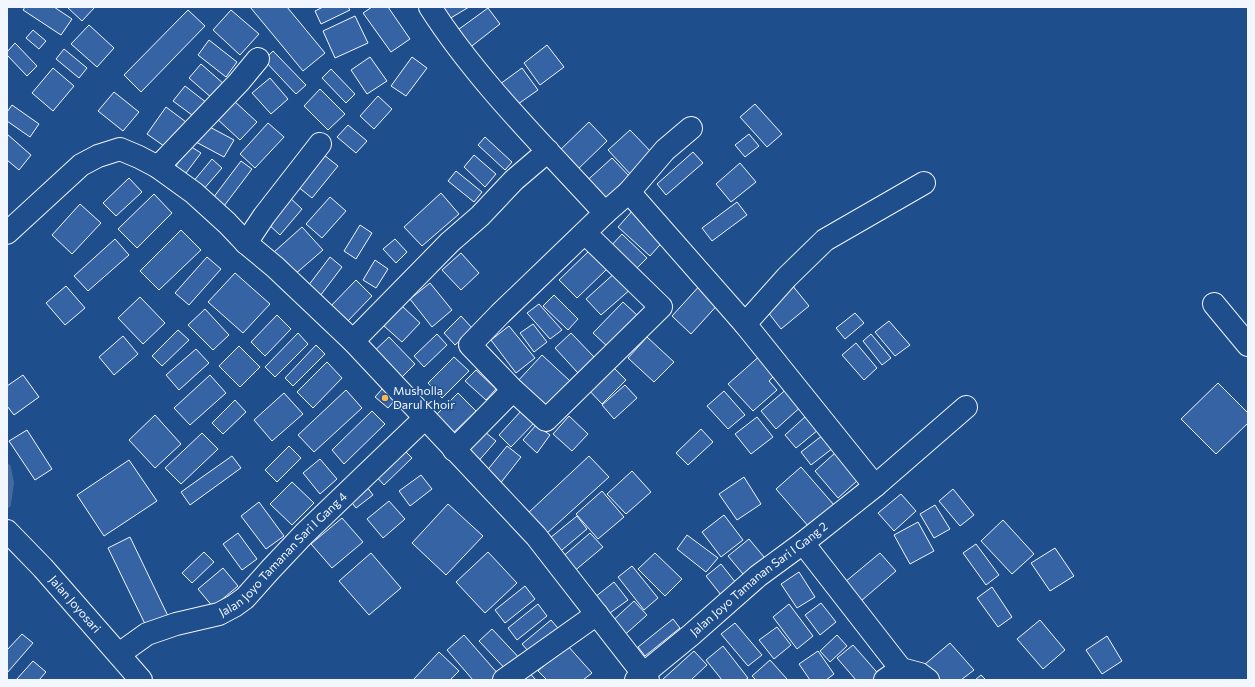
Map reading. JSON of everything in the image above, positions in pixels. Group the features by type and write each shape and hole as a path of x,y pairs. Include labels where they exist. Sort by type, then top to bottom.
{"street":[{"path":"430,7 496,96 605,213"},
{"path":"158,167 239,82 258,59"},
{"path":"585,233 661,307 546,420 513,390 470,345 500,314 605,213 629,192 665,150 691,128"},
{"path":"246,243 264,216 320,144"},
{"path":"7,234 81,165 98,156 120,149 158,167 194,193 227,223 246,243 275,267 353,342 536,536 597,614 643,678"},
{"path":"353,342 450,242 489,207 514,180 548,151"},
{"path":"745,324 787,277 825,240 924,183"},
{"path":"629,192 745,324 875,486"},
{"path":"1214,304 1248,345"},
{"path":"454,450 513,390"},
{"name":"Jalan Joyo Tamanan Sari I Gang 2","path":"643,678 758,576 803,543 875,486 966,407"},
{"name":"Jalan Joyo Tamanan Sari I Gang 4","path":"119,654 147,634 176,624 219,614 245,598 304,534 425,418"},
{"name":"Jalan Joyosari","path":"7,531 44,568 141,680"},
{"path":"803,543 893,674 920,674 928,680"},
{"path":"504,680 597,614"}],"building":[{"path":"25,7 54,7 72,19 61,35 23,10"},
{"path":"67,7 95,7 82,21"},
{"path":"250,7 287,7 325,53 303,71"},
{"path":"323,7 348,7 350,10 321,24 315,11"},
{"path":"372,7 388,7 410,39 391,52 363,13"},
{"path":"434,7 469,7 444,22"},
{"path":"488,8 500,24 468,49 455,32"},
{"path":"188,10 205,26 141,92 124,75"},
{"path":"231,10 259,34 240,55 213,30"},
{"path":"355,16 368,43 335,58 323,31"},
{"path":"89,25 114,48 97,67 71,44"},
{"path":"33,30 46,41 39,49 26,38"},
{"path":"209,40 237,62 226,77 198,55"},
{"path":"15,43 37,66 27,76 7,55 7,52"},
{"path":"547,45 564,67 540,85 524,63"},
{"path":"64,49 87,68 79,78 56,59"},
{"path":"273,51 306,85 296,94 264,60"},
{"path":"370,57 387,81 367,94 351,70"},
{"path":"412,57 427,68 406,96 391,86"},
{"path":"201,64 225,85 213,99 189,78"},
{"path":"53,68 74,86 53,111 32,93"},
{"path":"522,68 538,90 511,109 496,87"},
{"path":"331,69 355,94 346,103 322,78"},
{"path":"270,78 288,99 271,114 252,93"},
{"path":"185,86 207,103 196,118 173,101"},
{"path":"320,89 345,114 328,130 304,106"},
{"path":"114,92 139,112 123,131 98,111"},
{"path":"378,96 392,109 374,129 360,116"},
{"path":"233,100 257,122 240,140 216,118"},
{"path":"755,104 782,134 767,147 740,117"},
{"path":"12,105 39,124 30,137 7,121 7,112"},
{"path":"166,107 190,125 171,151 147,134"},
{"path":"589,122 607,141 575,172 557,153"},
{"path":"268,123 284,137 255,168 240,154"},
{"path":"206,125 234,140 224,157 196,142"},
{"path":"348,125 367,141 356,153 337,137"},
{"path":"630,130 654,155 632,176 608,150"},
{"path":"7,134 31,155 19,170 7,160"},
{"path":"749,134 759,146 745,157 735,145"},
{"path":"485,137 512,162 505,170 478,145"},
{"path":"190,146 201,153 183,177 173,170"},
{"path":"693,152 703,163 666,195 657,184"},
{"path":"324,155 338,166 312,198 297,186"},
{"path":"474,155 496,174 485,187 464,167"},
{"path":"612,158 631,178 600,206 581,186"},
{"path":"212,159 222,168 202,191 192,183"},
{"path":"241,161 252,169 221,210 210,202"},
{"path":"740,163 756,182 731,202 716,184"},
{"path":"456,171 482,192 474,202 448,181"},
{"path":"129,178 142,192 116,216 103,203"},
{"path":"441,193 459,214 422,246 404,227"},
{"path":"154,194 172,213 137,248 118,229"},
{"path":"289,197 302,209 280,235 267,223"},
{"path":"330,197 346,211 322,238 306,224"},
{"path":"737,202 747,215 712,241 702,228"},
{"path":"80,204 101,223 72,254 52,235"},
{"path":"634,209 666,238 650,256 618,227"},
{"path":"360,225 372,233 356,259 344,251"},
{"path":"302,227 323,250 294,275 274,252"},
{"path":"181,230 201,250 159,290 140,271"},
{"path":"622,234 647,258 633,272 609,248"},
{"path":"115,239 129,255 88,291 74,276"},
{"path":"395,239 407,252 396,263 383,249"},
{"path":"589,251 607,269 577,298 559,280"},
{"path":"461,253 479,273 461,290 442,270"},
{"path":"207,257 221,269 189,305 175,293"},
{"path":"330,257 342,267 320,296 308,286"},
{"path":"375,260 388,269 376,288 363,280"},
{"path":"617,271 632,288 601,315 586,299"},
{"path":"235,273 270,304 243,333 208,302"},
{"path":"356,280 372,296 344,325 328,309"},
{"path":"703,282 722,300 691,334 672,316"},
{"path":"430,283 452,310 432,327 410,299"},
{"path":"792,285 809,306 781,329 764,307"},
{"path":"66,286 85,308 65,325 46,303"},
{"path":"554,295 578,319 568,330 543,306"},
{"path":"140,297 165,323 143,344 118,318"},
{"path":"623,302 639,317 609,348 593,333"},
{"path":"539,304 562,330 550,339 527,313"},
{"path":"402,306 420,323 402,342 384,326"},
{"path":"205,309 229,335 213,350 188,325"},
{"path":"855,313 864,323 845,339 836,328"},
{"path":"277,315 291,329 265,356 251,342"},
{"path":"461,316 473,329 455,345 444,333"},
{"path":"889,321 910,345 895,356 875,332"},
{"path":"533,324 547,342 534,352 520,333"},
{"path":"509,326 535,358 516,373 491,340"},
{"path":"178,330 189,340 162,366 152,356"},
{"path":"298,333 308,344 275,377 265,367"},
{"path":"571,333 595,358 578,373 555,348"},
{"path":"437,334 447,345 424,367 414,356"},
{"path":"871,334 891,358 882,365 863,341"},
{"path":"123,336 138,354 114,375 99,357"},
{"path":"389,337 415,364 395,384 368,357"},
{"path":"647,337 674,362 654,382 628,358"},
{"path":"856,343 877,368 864,380 842,355"},
{"path":"316,345 325,354 293,386 285,378"},
{"path":"239,346 260,367 240,387 219,366"},
{"path":"196,349 209,363 179,390 166,375"},
{"path":"762,354 778,372 769,381 777,390 753,411 728,384"},
{"path":"542,355 570,381 543,409 516,383"},
{"path":"454,357 469,371 442,398 428,383"},
{"path":"327,362 342,378 313,408 297,392"},
{"path":"609,363 626,380 602,404 585,386"},
{"path":"476,370 496,389 486,400 465,381"},
{"path":"23,375 39,397 14,415 7,406 7,386"},
{"path":"210,375 226,393 190,425 174,408"},
{"path":"1218,383 1248,413 1248,423 1216,454 1181,419"},
{"path":"625,385 637,398 614,419 602,405"},
{"path":"789,387 804,404 776,429 761,411"},
{"name":"Musholla Darul Khoir","path":"383,388 395,400 388,408 375,397"},
{"path":"346,390 362,408 314,452 298,435"},
{"path":"724,391 745,415 728,429 707,406"},
{"path":"284,393 303,414 272,441 254,420"},
{"path":"458,393 476,411 450,436 433,418"},
{"path":"235,400 246,412 223,434 212,423"},
{"path":"522,410 535,422 511,447 499,435"},
{"path":"372,411 385,424 344,464 332,450"},
{"path":"155,415 181,444 155,468 129,440"},
{"path":"569,416 588,434 572,451 553,434"},
{"path":"806,416 818,430 796,448 785,435"},
{"path":"757,417 773,437 751,454 735,434"},
{"path":"536,425 550,435 537,453 523,440"},
{"path":"480,428 496,441 475,465 460,452"},
{"path":"701,429 713,442 688,465 676,453"},
{"path":"27,430 52,469 35,480 9,441"},
{"path":"202,433 218,449 181,484 165,468"},
{"path":"823,435 833,448 811,465 801,452"},
{"path":"289,446 301,458 277,482 265,470"},
{"path":"400,446 412,458 384,485 373,473"},
{"path":"507,446 521,457 499,485 485,473"},
{"path":"835,453 858,480 838,498 815,471"},
{"path":"232,456 241,468 190,505 181,492"},
{"path":"589,456 609,477 546,534 527,514"},
{"path":"320,459 337,479 320,494 303,473"},
{"path":"129,460 157,501 104,536 77,495"},
{"path":"801,467 834,505 809,527 776,489"},
{"path":"632,471 651,492 626,514 607,494"},
{"path":"421,475 432,489 410,506 399,491"},
{"path":"744,477 761,504 737,520 719,494"},
{"path":"292,482 314,503 292,525 270,504"},
{"path":"364,483 373,495 356,508 347,496"},
{"path":"953,489 974,515 960,526 939,501"},
{"path":"602,491 624,517 598,539 576,514"},
{"path":"901,494 916,511 894,531 878,513"},
{"path":"389,501 405,519 383,538 367,519"},
{"path":"259,502 284,536 266,549 241,516"},
{"path":"448,504 483,536 446,575 412,543"},
{"path":"935,505 950,529 934,538 920,514"},
{"path":"724,515 743,540 721,557 702,532"},
{"path":"577,516 587,529 556,555 545,542"},
{"path":"342,518 363,542 332,568 311,544"},
{"path":"1003,520 1034,554 1012,574 981,541"},
{"path":"918,522 934,551 910,564 894,535"},
{"path":"238,533 257,559 242,570 223,544"},
{"path":"590,533 603,547 572,573 560,559"},
{"path":"687,535 718,558 706,572 677,549"},
{"path":"130,537 168,616 146,626 108,548"},
{"path":"749,539 769,563 748,580 728,556"},
{"path":"976,544 999,575 986,585 963,553"},
{"path":"1055,548 1074,576 1050,591 1031,563"},
{"path":"204,552 214,562 192,583 182,573"},
{"path":"488,552 517,583 485,613 456,582"},
{"path":"371,553 401,588 369,615 339,581"},
{"path":"655,553 682,579 665,596 638,569"},
{"path":"880,553 896,571 861,601 845,582"},
{"path":"721,564 740,588 725,600 706,576"},
{"path":"632,566 658,598 644,610 618,577"},
{"path":"223,568 238,586 213,607 198,589"},
{"path":"799,572 815,597 797,608 781,584"},
{"path":"614,582 628,600 603,618 590,601"},
{"path":"525,586 535,599 505,623 495,610"},
{"path":"992,587 1012,617 998,627 977,598"},
{"path":"634,601 647,615 620,639 608,625"},
{"path":"821,603 836,622 820,635 805,615"},
{"path":"538,604 547,616 517,640 508,628"},
{"path":"789,604 813,636 797,649 773,617"},
{"path":"673,619 680,628 645,656 638,647"},
{"path":"551,620 563,634 534,658 522,644"},
{"path":"1040,620 1065,650 1043,669 1017,639"},
{"path":"735,623 762,655 748,666 721,634"},
{"path":"777,627 791,645 774,659 759,640"},
{"path":"492,629 524,663 511,675 479,641"},
{"path":"22,634 33,643 7,673 7,650"},
{"path":"464,635 499,675 493,680 473,680 447,650"},
{"path":"837,635 847,646 830,662 820,651"},
{"path":"1107,636 1122,661 1102,674 1086,650"},
{"path":"950,643 974,670 961,680 937,680 924,665"},
{"path":"567,645 592,673 583,680 547,680 538,671"},
{"path":"853,645 882,678 880,680 856,680 837,658"},
{"path":"723,646 748,678 745,680 722,680 706,660"},
{"path":"694,651 707,665 691,680 662,680"},
{"path":"818,651 834,674 826,680 810,680 799,664"},
{"path":"439,652 459,671 450,680 413,680"},
{"path":"770,660 787,679 786,680 756,680 752,676"},
{"path":"33,661 46,672 39,680 16,680"},
{"path":"524,667 536,680 510,680"},
{"path":"981,675 986,680 975,680"}],"waterway":[{"path":"7,468 10,483 7,504"}],"place":[{"name":"Musholla Darul Khoir","path":"385,398"}]}
